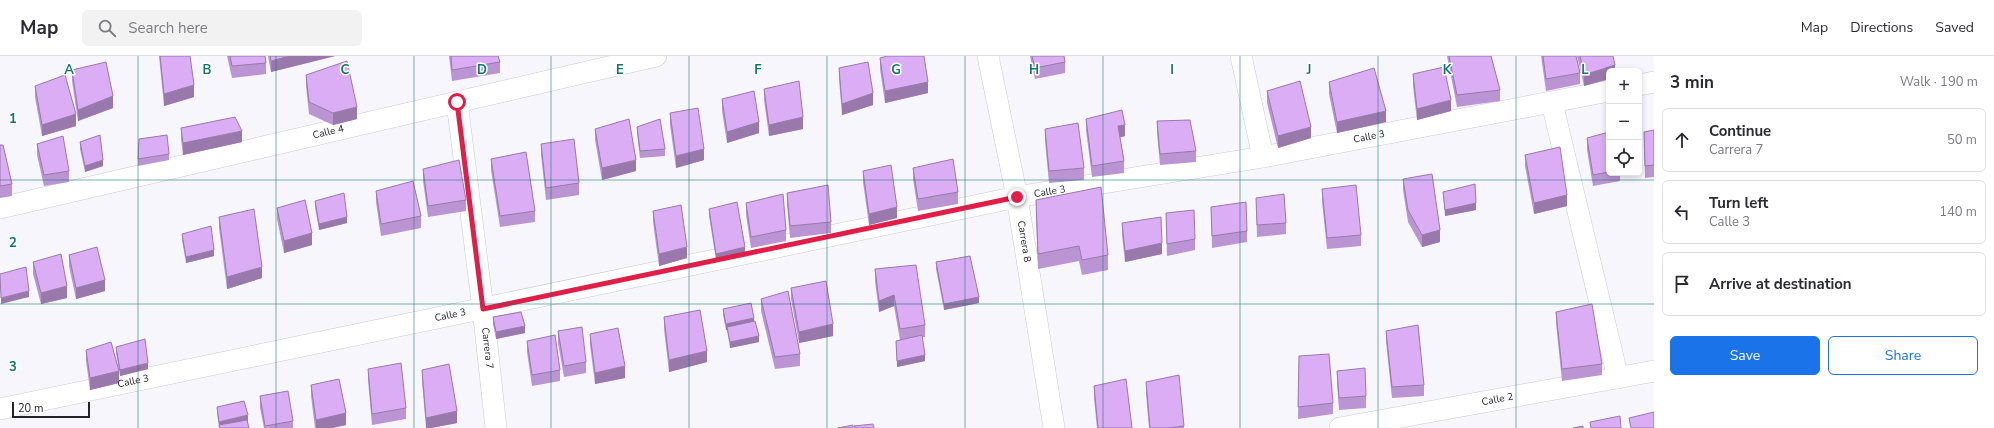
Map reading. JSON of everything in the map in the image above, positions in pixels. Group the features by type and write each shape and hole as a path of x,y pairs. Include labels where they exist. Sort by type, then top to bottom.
{"street":[{"name":"Calle 4","path":"0,208 656,56"},
{"name":"Carrera 8","path":"988,56 1017,197 1054,428"},
{"path":"1241,56 1263,157"},
{"path":"1642,84 1654,82"},
{"name":"Calle 3","path":"0,410 1017,197 1263,157 1606,92"},
{"name":"Carrera 7","path":"457,102 483,309 496,428"},
{"path":"1552,103 1618,378"},
{"name":"Calle 2","path":"1340,428 1654,371"}],"building":[{"path":"160,56 190,56 194,85 164,94"},
{"path":"230,56 265,56 266,63 232,66"},
{"path":"270,56 290,56 271,61"},
{"path":"451,56 498,56 500,62 452,70"},
{"path":"887,56 924,56 928,82 885,91 880,58"},
{"path":"1032,56 1064,56 1065,62 1035,68"},
{"path":"1449,56 1491,56 1500,90 1457,95"},
{"path":"1543,56 1576,56 1580,73 1546,79"},
{"path":"1580,56 1613,56 1615,65 1584,75"},
{"path":"347,61 357,107 333,113 309,102 306,75"},
{"path":"106,62 113,96 78,110 72,70"},
{"path":"868,62 873,93 842,104 839,68"},
{"path":"1444,67 1451,100 1417,109 1413,74"},
{"path":"1374,68 1386,111 1337,122 1329,82"},
{"path":"65,75 76,114 42,125 35,86"},
{"path":"799,81 803,117 769,125 764,89"},
{"path":"1300,81 1311,127 1278,136 1267,91"},
{"path":"754,91 759,122 727,132 722,99"},
{"path":"698,108 704,149 676,156 670,113"},
{"path":"1122,110 1125,125 1118,126 1124,161 1092,166 1086,119"},
{"path":"235,117 242,131 183,143 181,128"},
{"path":"629,119 636,160 602,168 595,129"},
{"path":"660,119 665,149 640,151 637,127"},
{"path":"1190,120 1196,151 1160,154 1157,121"},
{"path":"1078,123 1084,168 1049,171 1045,129"},
{"path":"1654,130 1654,165 1645,166 1644,132"},
{"path":"1606,133 1606,173 1593,175 1587,138"},
{"path":"100,135 103,160 85,166 80,142"},
{"path":"167,135 169,154 138,159 139,139"},
{"path":"63,136 69,171 44,175 37,144"},
{"path":"574,139 579,183 546,188 541,144"},
{"path":"0,145 3,145 12,184 0,186"},
{"path":"1560,147 1567,195 1534,203 1525,155"},
{"path":"526,152 535,211 500,216 491,159"},
{"path":"953,159 958,192 918,199 913,168"},
{"path":"459,160 466,200 428,206 423,169"},
{"path":"891,165 897,207 869,214 863,171"},
{"path":"1432,174 1440,230 1422,235 1408,210 1403,179"},
{"path":"413,181 421,216 381,224 376,191"},
{"path":"1475,184 1476,203 1445,210 1443,192"},
{"path":"828,185 831,222 790,226 787,193"},
{"path":"1356,185 1361,235 1327,238 1322,189"},
{"path":"1101,187 1108,255 1082,260 1079,246 1038,254 1036,200"},
{"path":"344,193 347,217 319,224 315,201"},
{"path":"783,194 786,230 751,237 746,203"},
{"path":"1284,194 1286,223 1257,225 1256,198"},
{"path":"305,200 312,233 284,241 277,208"},
{"path":"737,202 745,247 716,254 709,209"},
{"path":"1246,202 1247,231 1212,236 1211,207"},
{"path":"681,205 687,247 659,254 653,211"},
{"path":"254,209 262,267 227,277 219,217"},
{"path":"1194,210 1195,239 1167,244 1166,213"},
{"path":"1161,217 1162,243 1125,251 1122,223"},
{"path":"211,226 214,250 186,257 182,234"},
{"path":"97,247 105,280 76,288 69,255"},
{"path":"61,254 67,286 41,293 33,262"},
{"path":"970,256 979,297 944,304 936,262"},
{"path":"916,265 925,325 900,329 894,295 879,301 875,269"},
{"path":"26,267 29,291 1,298 0,274"},
{"path":"826,281 833,324 799,332 791,288"},
{"path":"788,291 800,354 775,357 761,299"},
{"path":"751,303 754,318 726,324 723,309"},
{"path":"1592,304 1602,364 1562,369 1556,312"},
{"path":"700,310 707,351 669,360 664,317"},
{"path":"521,312 525,326 496,332 493,317"},
{"path":"755,321 759,336 730,342 727,327"},
{"path":"1418,325 1424,385 1392,387 1386,331"},
{"path":"582,327 586,362 564,366 558,331"},
{"path":"618,328 625,366 595,373 590,334"},
{"path":"555,335 560,370 532,375 527,341"},
{"path":"922,335 925,355 897,361 896,341"},
{"path":"145,339 148,363 120,370 116,347"},
{"path":"111,342 119,371 90,378 86,350"},
{"path":"1329,354 1333,403 1298,407 1299,356"},
{"path":"401,363 406,408 372,414 368,369"},
{"path":"449,364 457,411 426,418 422,370"},
{"path":"1365,368 1366,396 1339,398 1337,371"},
{"path":"1179,375 1184,426 1150,428 1146,382"},
{"path":"339,379 346,413 316,420 311,385"},
{"path":"1126,379 1132,428 1098,428 1094,386"},
{"path":"288,391 293,421 265,426 260,396"},
{"path":"244,401 248,415 219,422 217,407"},
{"path":"1654,412 1654,428 1631,428 1629,418"},
{"path":"1620,416 1621,428 1591,428 1590,422"},
{"path":"247,420 249,428 220,428 219,425"},
{"path":"873,424 874,428 855,428 854,426"},
{"path":"853,425 853,428 838,428"}],"route":[{"path":"457,102 483,309 1017,197"}]}
